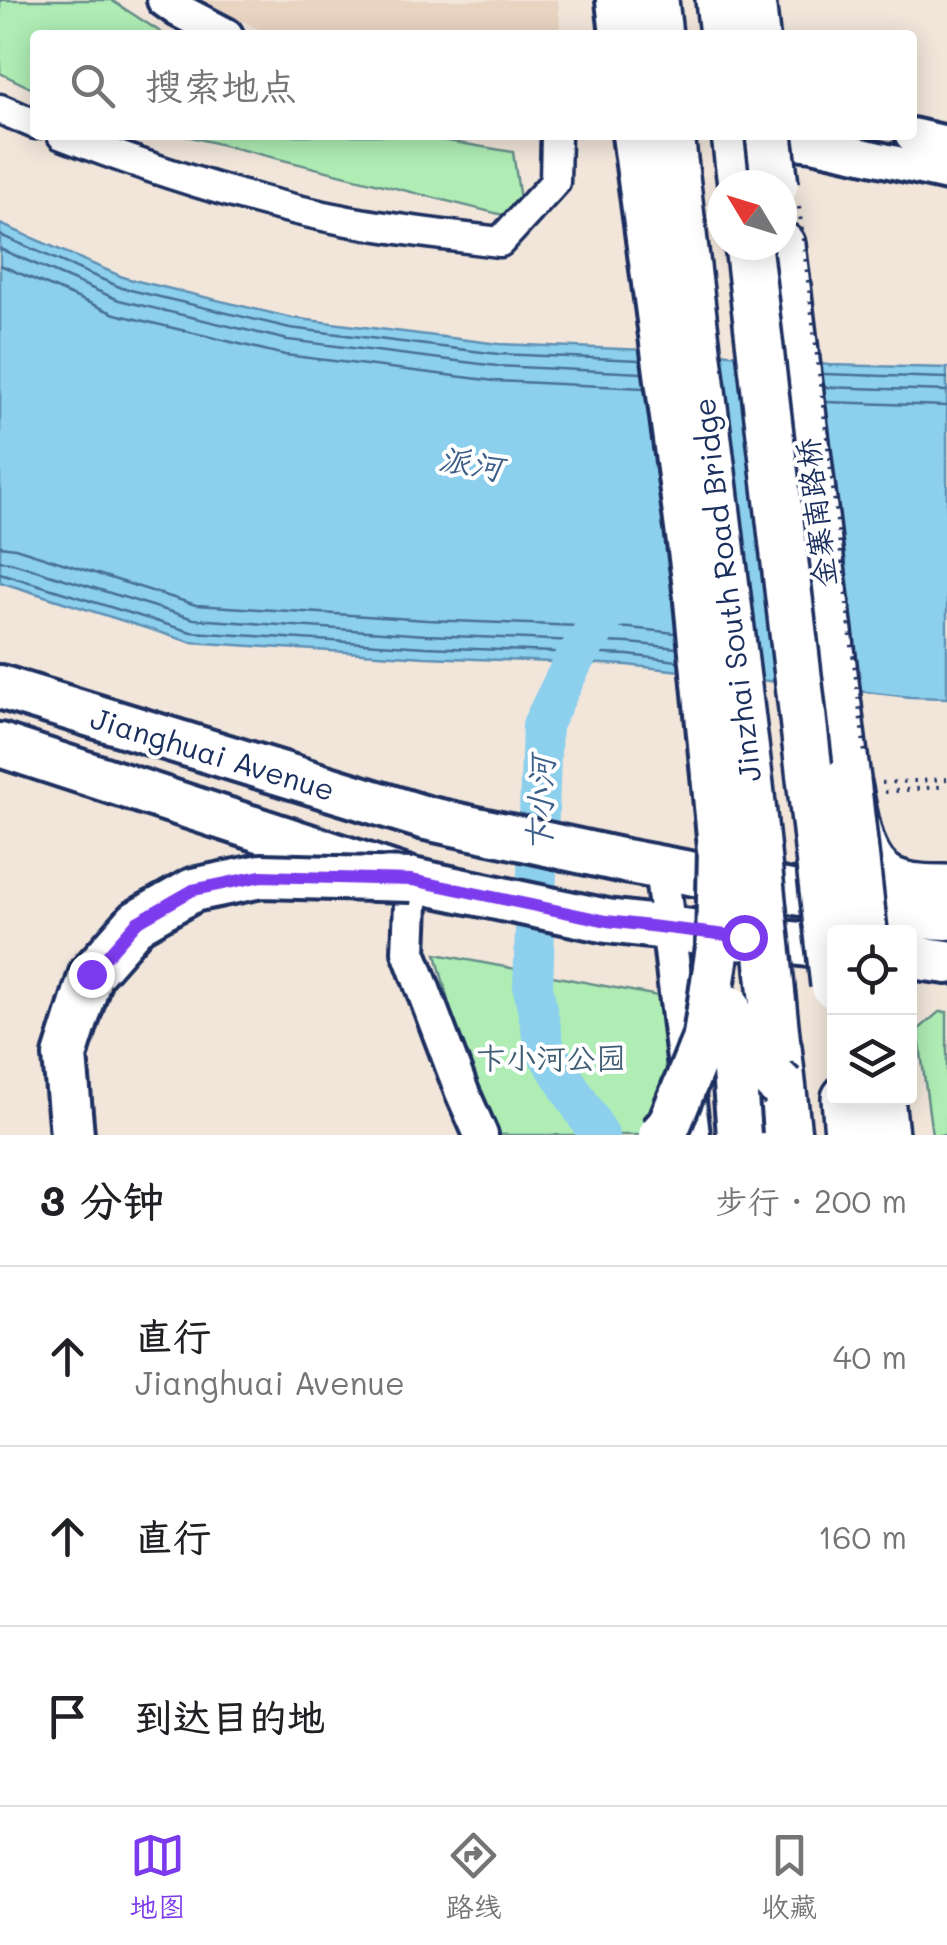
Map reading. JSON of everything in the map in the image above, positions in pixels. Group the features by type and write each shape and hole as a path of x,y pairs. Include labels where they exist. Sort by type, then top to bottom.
{"highway":[{"path":"654,0 658,30"},
{"path":"719,0 722,30"},
{"path":"752,0 755,30"},
{"name":"Jinzhai South Road Bridge","path":"672,140 748,766 788,1135"},
{"path":"736,140 739,170"},
{"path":"770,140 780,170"},
{"name":"Jinzhai South Road Bridge","path":"750,260 827,925"},
{"name":"金寨南路桥","path":"784,260 865,777"},
{"path":"865,777 861,842 871,864 890,880 947,888"},
{"path":"865,777 867,922"},
{"path":"729,864 753,1058 780,1066"},
{"path":"846,1105 848,1135"},
{"path":"882,1105 885,1135"}],"main road":[{"path":"618,0 621,30"},
{"path":"636,0 639,30"},
{"path":"734,0 737,30"},
{"path":"635,140 729,864 744,937 764,1135"},
{"name":"Jianghuai Avenue","path":"0,687 426,818 643,864"},
{"name":"Jianghuai Avenue","path":"0,745 412,880"},
{"path":"643,864 729,864 867,922 947,918"},
{"path":"660,1135 669,1125 705,1036 729,864"},
{"path":"729,864 739,1135"},
{"path":"72,1135 65,1056 91,974 137,922 193,890 261,876 412,880 607,921 827,947"},
{"path":"917,959 947,962"},
{"path":"867,1105 870,1135"}],"street":[{"path":"164,0 217,30"},
{"path":"0,108 30,122"},
{"path":"917,136 947,143"},
{"path":"76,140 165,172 287,207 364,223 500,242 554,182 556,140"},
{"path":"783,140 947,174"},
{"path":"643,864 668,928 693,1135"},
{"path":"412,880 410,952 481,1135"},
{"path":"904,1105 906,1135"}],"path":[{"path":"796,260 865,777"},
{"path":"865,777 947,779"},
{"path":"865,777 947,786"}],"shaded area":[{"path":"200,0 558,0 560,26 556,30 261,30"}],"green space":[{"path":"0,0 111,0 157,30 30,30 30,88 0,73"},
{"path":"203,140 442,140 513,152 523,220"},
{"name":"卞小河公园","path":"436,954 674,999 689,1135 498,1135 456,1031"},
{"path":"939,1012 947,1012 947,1135 932,1135 918,1030"}],"water":[{"name":"派河","path":"0,224 125,278 292,318 499,344 721,353 829,365 947,368 947,698 627,665 190,642 0,582"}],"waterway":[{"name":"卞小河","path":"599,1135 545,1049 533,988 542,725 575,658 604,617"}],"route":[{"path":"91,974 137,922 193,890 261,876 412,880 607,921 744,937"}]}
